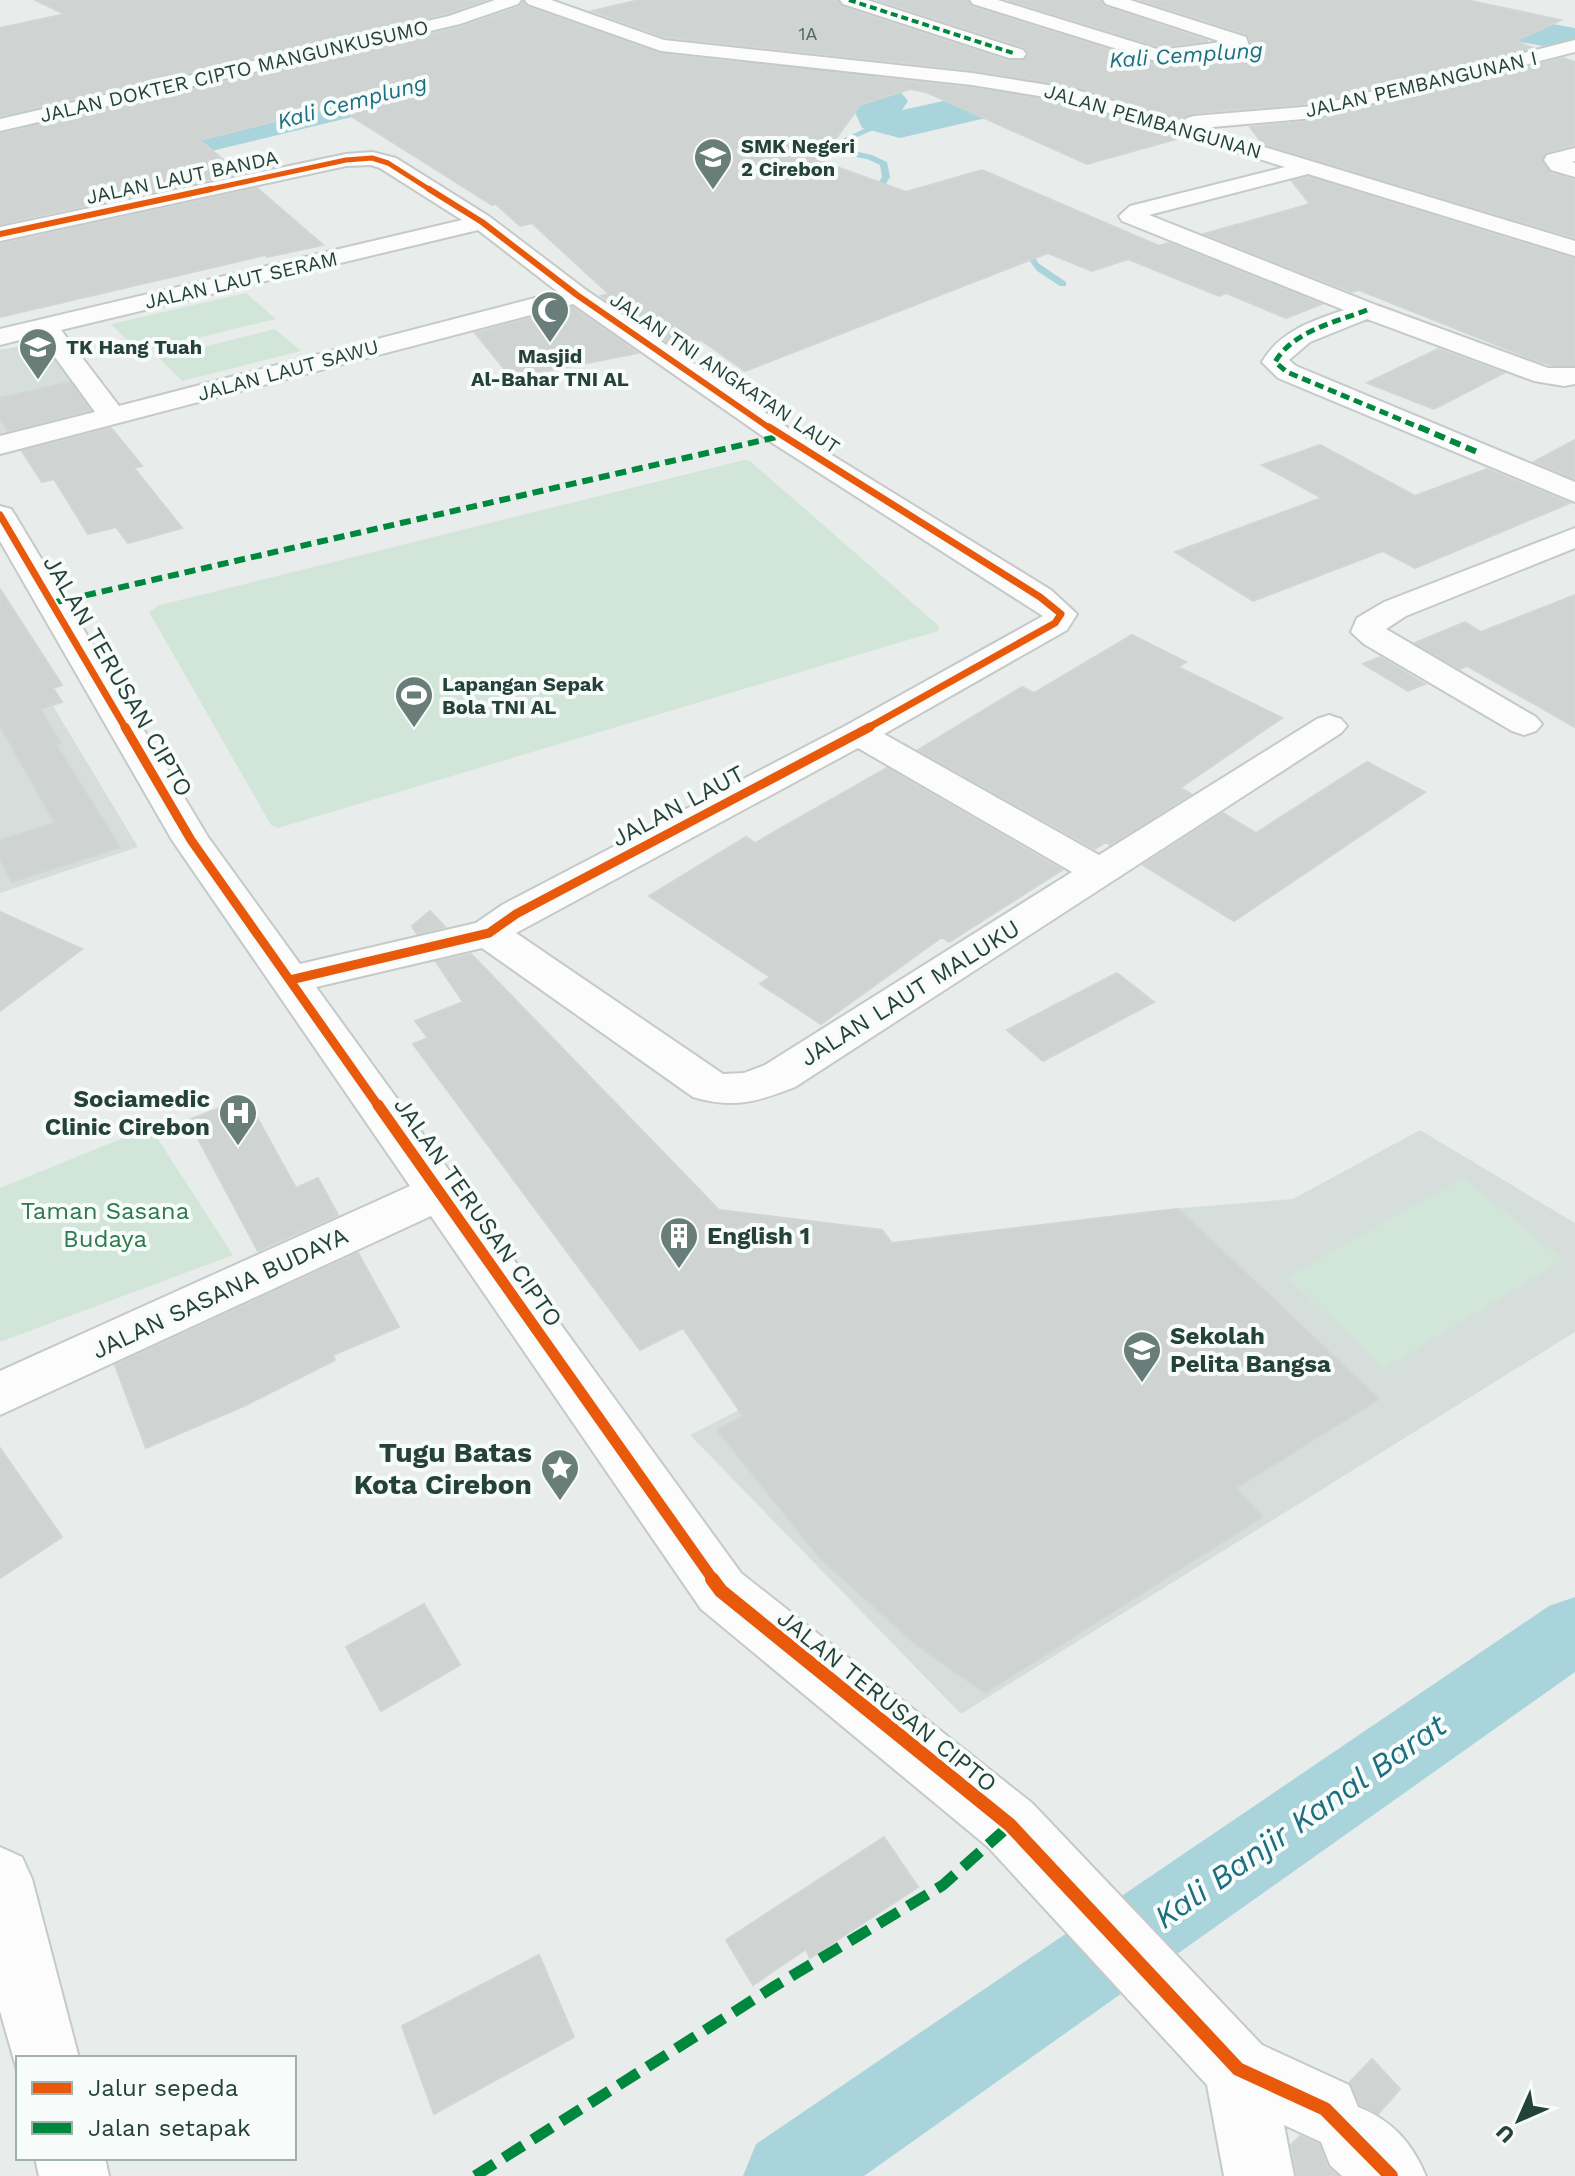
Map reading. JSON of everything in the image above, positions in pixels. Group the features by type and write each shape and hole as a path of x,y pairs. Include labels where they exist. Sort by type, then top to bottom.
{"street":[{"name":"JALAN DOKTER CIPTO MANGUNKUSUMO","path":"46,107 469,0"},
{"name":"JALAN DOKTER CIPTO MANGUNKUSUMO","path":"7,116 454,20 512,0"},
{"name":"JALAN PEMBANGUNAN","path":"534,0 661,45 1039,88 1170,124 1575,249"},
{"path":"849,0 1016,54"},
{"path":"979,0 1159,56 1216,49 1239,41 1112,0"},
{"name":"JALAN PEMBANGUNAN I","path":"1170,124 1314,112 1575,46"},
{"path":"1314,112 1326,142 1350,179"},
{"path":"1575,154 1555,160 1559,165 1575,170"},
{"name":"JALAN TNI ANGKATAN LAUT","path":"372,158 388,163 482,222 577,295 781,436 1040,597 1061,614"},
{"name":"JALAN LAUT BANDA","path":"0,234 346,160 372,158"},
{"path":"1310,167 1130,216 1367,310 1543,375 1575,376"},
{"name":"JALAN LAUT SERAM","path":"0,337 482,222"},
{"name":"JALAN LAUT SAWU","path":"0,445 577,295"},
{"path":"1367,310 1290,342 1279,351 1275,362 1287,372 1575,493"},
{"path":"45,326 112,416"},
{"name":"JALAN TERUSAN CIPTO","path":"0,515 191,840 721,1591 1010,1825 1238,2069"},
{"path":"1524,724 1368,632 1374,619 1395,609 1575,537"},
{"name":"JALAN LAUT","path":"290,980 489,933 516,914 858,734 1055,623 1061,614"},
{"name":"JALAN LAUT MALUKU","path":"489,933 709,1086 737,1090 780,1076 1329,726"},
{"path":"858,734 1101,872"},
{"name":"JALAN SASANA BUDAYA","path":"0,1394 439,1192"},
{"path":"0,1879 44,2056"},
{"path":"1238,2069 1357,2142"},
{"path":"1238,2069 1259,2176"}],"shaded area":[{"name":"TK Hang Tuah","path":"44,341 101,412 0,436 0,350"},
{"path":"53,706 138,847 0,893 0,722"},
{"name":"Sekolah Pelita Bangsa","path":"1420,1130 1575,1223 1575,1332 961,1714 690,1435 984,1285 940,1236 1158,1210 1293,1199"}],"green space":[{"path":"246,293 276,319 139,352 111,324"},
{"path":"275,329 301,351 182,381 159,358"},
{"name":"Lapangan Sepak Bola TNI AL","path":"750,461 939,626 938,631 278,828 271,825 149,612 160,605"},
{"name":"Taman Sasana Budaya","path":"150,1127 233,1255 0,1342 0,1188"},
{"path":"1463,1178 1563,1260 1384,1368 1287,1277"}],"building":[{"path":"35,0 486,0 448,13 0,116 0,28 65,14"},
{"path":"639,0 837,0 842,7 1008,61 1025,60 1029,54 1024,47 877,0 967,0 972,7 1159,65 1215,59 1247,50 1251,42 1247,34 1140,0 1466,0 1561,20 1515,41 1533,48 1314,103 1194,113 1183,119 1073,86 972,70 665,37 592,11"},
{"path":"1008,0 1100,0 1105,7 1208,41 1160,47"},
{"path":"523,2 527,7 661,54 972,88 1069,104 1180,138 1087,164 926,92 910,89 860,105 820,161 906,192 982,170 1159,246 1169,243 1322,304 1286,318 1226,293 1219,296 1128,259 1092,271 1048,253 745,371 701,340 673,346 601,296 609,294 532,223 520,226 496,204 492,205 335,106 200,140 239,173 0,224 0,134 461,27 519,7"},
{"path":"1563,58 1575,62 1575,145 1546,152 1542,162 1550,173 1575,180 1575,238 1263,144 1250,127 1315,121"},
{"path":"1308,177 1575,259 1575,365 1552,365 1532,359 1359,290 1352,292 1204,234 1310,204 1292,181"},
{"path":"257,188 323,245 265,255 0,317 0,244"},
{"name":"Masjid Al-Bahar TNI AL","path":"572,307 638,353 512,378 475,333"},
{"path":"1438,349 1504,373 1434,409 1367,383"},
{"path":"70,382 90,410 8,431 0,419 0,398"},
{"path":"111,428 142,466 134,468 182,528 128,543 116,527 88,534 54,479 42,482 22,451"},
{"path":"1575,440 1575,479 1534,462"},
{"path":"1320,445 1415,496 1487,469 1570,503 1415,568 1383,551 1253,601 1175,552 1322,498 1262,465"},
{"path":"0,589 62,685 53,688 62,702 40,709 61,743 56,745 120,847 12,882 0,859 0,840 55,823 0,726"},
{"path":"1575,595 1575,727 1467,666 1460,669 1415,643 1465,622 1481,632"},
{"path":"1132,635 1186,662 1178,667 1282,718 1180,788 1191,794 1110,845 1106,842 1095,849 918,750 1022,687 1034,693"},
{"path":"1380,657 1425,684 1408,691 1363,664"},
{"path":"1367,762 1425,792 1234,921 1143,865 1223,813 1256,833"},
{"path":"887,768 1062,870 949,942 942,937 821,1024 760,984 770,977 649,896 746,837 755,843"},
{"path":"430,911 445,927 417,934 412,926"},
{"path":"0,912 82,949 0,1011"},
{"name":"Sekolah Pelita Bangsa","path":"471,954 719,1210 882,1230 892,1243 1178,1209 1379,1399 1236,1488 1262,1517 985,1693 914,1643 820,1558 717,1430 743,1416 683,1328 640,1350 413,1044 428,1038 415,1021 463,1002 436,962"},
{"path":"1117,973 1154,1002 1043,1061 1007,1030"},
{"name":"Sociamedic Clinic Cirebon","path":"246,1098 296,1188 318,1178 338,1215 258,1251 188,1120"},
{"path":"358,1253 399,1327 333,1355 335,1360 246,1405 146,1448 115,1365"},
{"path":"0,1448 62,1537 0,1578"},
{"path":"424,1604 460,1665 381,1711 346,1647"},
{"path":"884,1837 918,1887 810,1958 806,1949 753,1985 726,1940"},
{"path":"539,1955 574,2037 434,2114 402,2026"},
{"path":"1372,2059 1400,2089 1378,2114 1360,2105 1350,2082"},
{"path":"1300,2136 1319,2144 1327,2166 1338,2176 1297,2176 1291,2145"}],"waterway":[{"name":"Kali Cemplung","path":"753,72 849,82 868,87 886,101 877,112 878,118 900,124 1008,100 1024,91 1031,62 1045,59 1068,57 1123,63 1166,63 1238,56 1282,46 1301,39 1298,26 1301,17 1284,4 1292,1 1385,5 1575,40"},
{"name":"Kali Cemplung","path":"650,62 709,31"},
{"name":"Kali Cemplung","path":"0,94 21,103 51,128 71,138 107,150 141,154 336,108 464,71"},
{"path":"882,200 878,190 886,177 884,164 869,157 835,151 832,146 886,122"},
{"path":"1021,243 1040,269 1063,284"},
{"name":"Kali Banjir Kanal Barat","path":"788,2176 1575,1630"}],"marked path":[{"path":"849,0 1016,54"},
{"path":"1367,310 1301,337 1289,344 1275,362 1287,372 1477,452"},
{"path":"52,603 781,436"},
{"path":"475,2176 775,1986 943,1885 1010,1825"}],"cycle path":[{"path":"0,234 346,160 372,158 388,163 482,222 577,295 781,436 1040,597 1061,614 1055,623 858,734 516,914 489,933 290,980"},
{"path":"0,515 191,840 721,1591 1010,1825 1238,2069 1325,2109 1391,2176"}],"place":[{"name":"SMK Negeri 2 Cirebon","path":"713,191"},
{"name":"Masjid Al-Bahar TNI AL","path":"550,344"},
{"name":"TK Hang Tuah","path":"38,381"},
{"name":"Lapangan Sepak Bola TNI AL","path":"414,729"},
{"name":"Sociamedic Clinic Cirebon","path":"238,1147"},
{"name":"English 1","path":"679,1270"},
{"name":"Sekolah Pelita Bangsa","path":"1142,1384"},
{"name":"Tugu Batas Kota Cirebon","path":"560,1502"}]}
